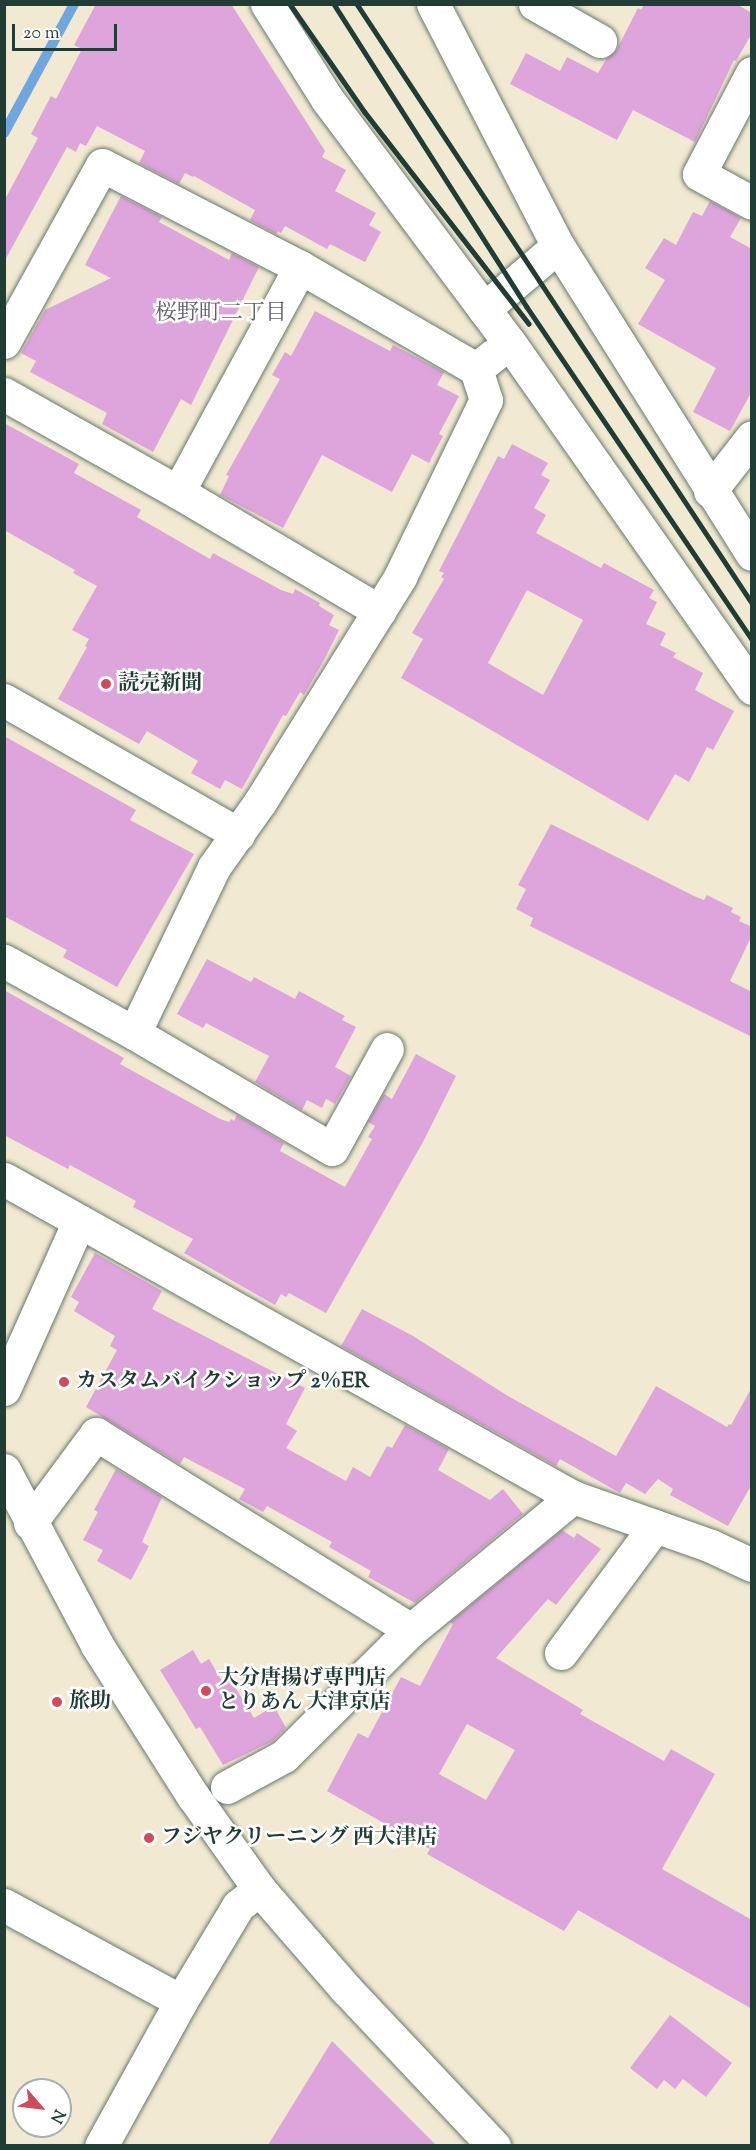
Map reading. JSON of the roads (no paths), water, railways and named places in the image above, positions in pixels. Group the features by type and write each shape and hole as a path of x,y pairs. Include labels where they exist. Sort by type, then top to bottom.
{"street":[{"path":"267,4 327,99 509,342 752,688"},
{"path":"433,4 558,246 710,492 752,554"},
{"path":"535,4 600,41"},
{"path":"752,73 699,174 752,203"},
{"path":"4,342 102,165 300,267 476,369 486,400 400,577 238,834 214,867 134,1033"},
{"path":"484,309 558,246"},
{"path":"178,492 300,267"},
{"path":"476,369 509,342"},
{"path":"4,394 178,492 379,611"},
{"path":"710,492 752,437"},
{"path":"4,700 238,834"},
{"path":"4,960 332,1149 387,1049"},
{"path":"4,1179 573,1497 711,1546 752,1565"},
{"path":"4,1389 79,1221"},
{"path":"30,1523 96,1434 411,1630"},
{"path":"4,1470 30,1523 97,1645 194,1796 259,1888 346,1989 494,2145"},
{"path":"227,1787 284,1756 411,1630 573,1497"},
{"path":"561,1653 655,1526"},
{"path":"101,2145 181,2001 238,1906 259,1888"},
{"path":"4,1905 181,2001"}],"waterway":[{"path":"4,133 74,4"}],"railway":[{"path":"290,4 364,111 529,324"},
{"path":"334,4 527,307 752,639"},
{"path":"357,4 752,603"}],"place":[{"name":"読売新聞","path":"106,684"},
{"name":"カスタムバイクショップ 2％ER","path":"64,1382"},
{"name":"大分唐揚げ専門店 とりあん 大津京店","path":"206,1691"},
{"name":"旅助","path":"57,1702"},
{"name":"フジヤクリーニング 西大津店","path":"149,1838"}],"district":[{"name":"桜野町二丁目","path":"221,315"}]}
